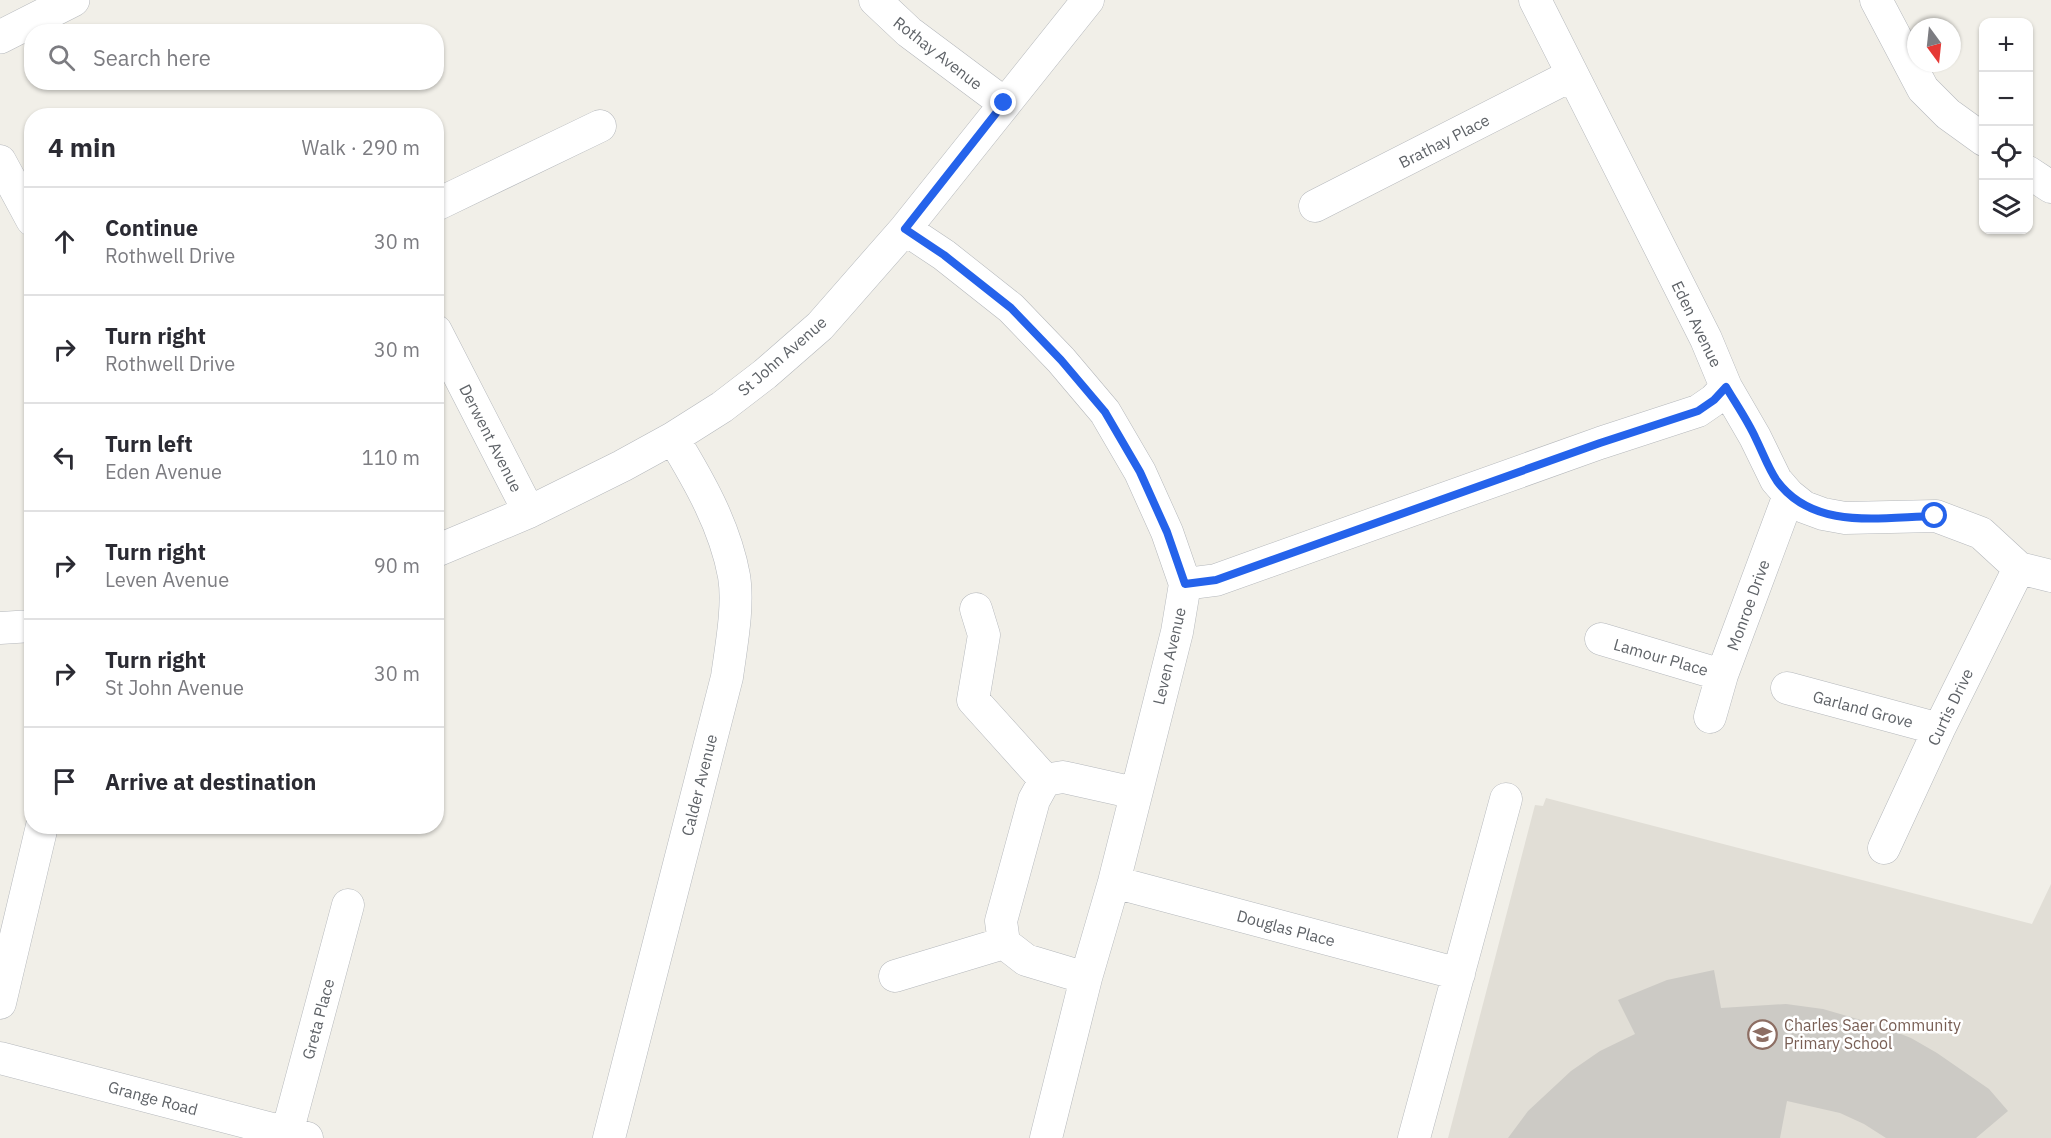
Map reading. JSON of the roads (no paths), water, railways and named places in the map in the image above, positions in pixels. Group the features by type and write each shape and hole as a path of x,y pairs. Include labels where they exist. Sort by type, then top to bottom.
{"street":[{"path":"26,24 73,0"},
{"name":"Rothay Avenue","path":"875,0 909,32 1004,103"},
{"name":"St John Avenue","path":"444,548 529,512 673,438 722,407 765,374 820,326 905,229 1088,0"},
{"name":"Eden Avenue","path":"1185,584 1216,580 1600,443 1679,418 1698,411 1714,400 1726,387 1706,339 1535,0"},
{"path":"1876,0 1923,89 1948,114 1979,137"},
{"path":"0,37 24,25"},
{"name":"Brathay Place","path":"1315,206 1572,75"},
{"path":"444,201 600,126"},
{"path":"0,161 24,205"},
{"path":"2033,175 2051,187"},
{"name":"Leven Avenue","path":"905,229 944,255 1011,308 1061,360 1105,412 1140,472 1167,532 1185,584 1177,632 1046,1138"},
{"name":"Derwent Avenue","path":"444,347 529,512"},
{"path":"1726,387 1755,437 1776,480 1804,507 1823,514 1845,518 1935,516 1981,533 2019,568 2051,576"},
{"name":"Calder Avenue","path":"609,1138 727,677 734,623 734,577 720,525 673,438"},
{"name":"Monroe Drive","path":"1710,717 1722,675 1789,495"},
{"name":"Curtis Drive","path":"1884,848 1939,729 2019,568"},
{"path":"976,609 984,635 973,700 1044,780"},
{"path":"0,628 24,626"},
{"name":"Lamour Place","path":"1600,639 1722,675"},
{"name":"Garland Grove","path":"1787,688 1939,729"},
{"path":"1044,780 1063,777 1135,793"},
{"path":"1044,780 1034,800 1001,921 1004,943 1026,960 1086,978"},
{"path":"1414,1138 1506,799"},
{"path":"0,1003 40,834"},
{"name":"Douglas Place","path":"1114,882 1459,974"},
{"name":"Greta Place","path":"297,1136 348,905"},
{"path":"895,976 1004,943"},
{"name":"Grange Road","path":"0,1058 297,1136"}],"place":[{"name":"Charles Saer Community Primary School","path":"1763,1034"}]}
